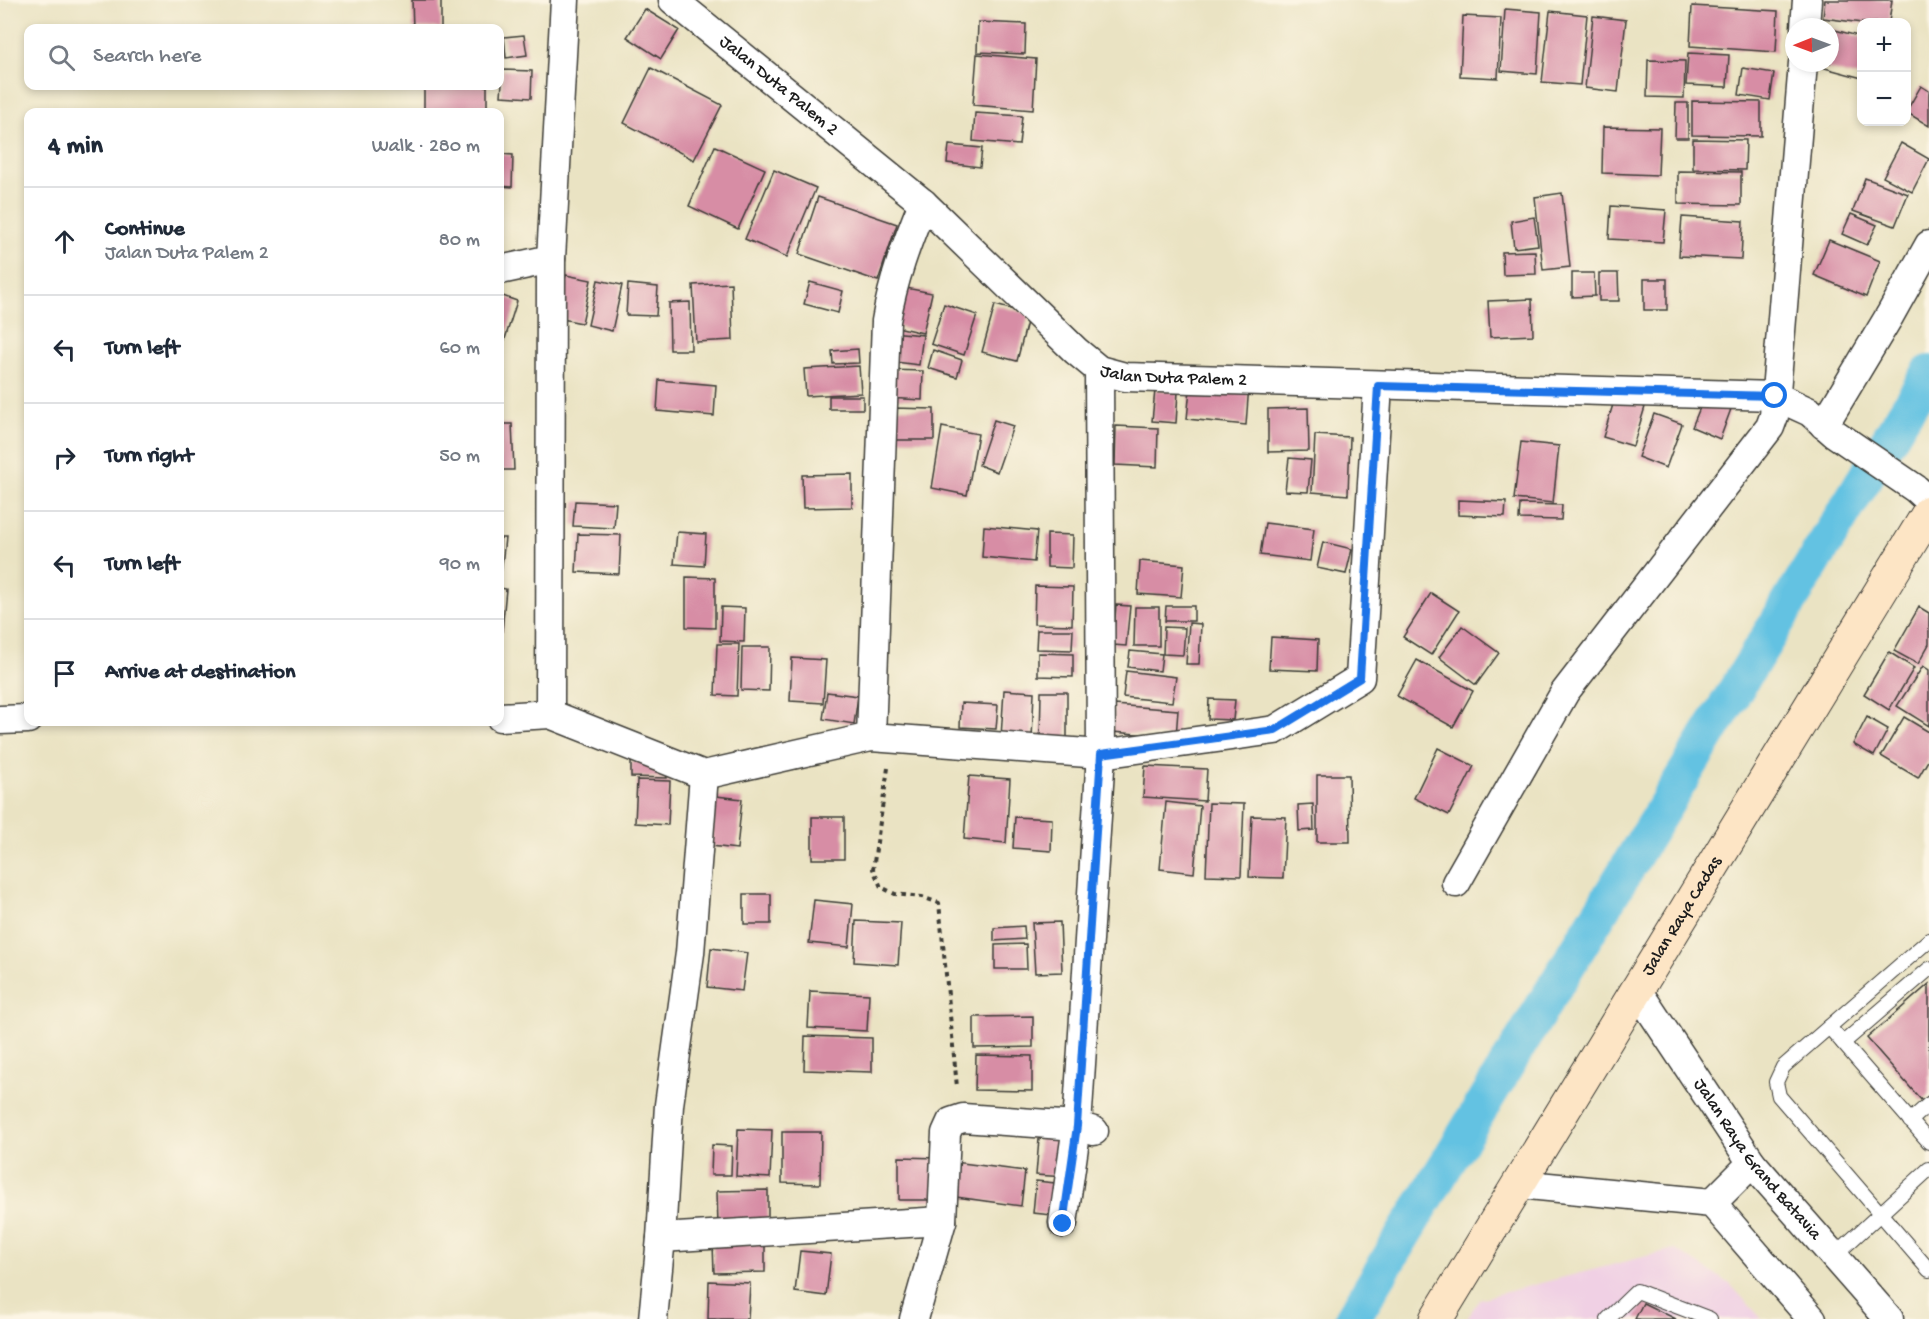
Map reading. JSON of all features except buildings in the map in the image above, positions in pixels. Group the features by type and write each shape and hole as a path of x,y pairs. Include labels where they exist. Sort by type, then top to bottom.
{"street":[{"path":"550,714 551,259 565,0"},
{"name":"Jalan Duta Palem 2","path":"673,0 923,203 1076,351 1099,370 1125,377 1775,396 1822,423 1925,500"},
{"path":"1806,18 1807,0"},
{"path":"1456,883 1565,692 1770,427 1774,416 1802,72"},
{"path":"882,739 886,321 891,292 923,203"},
{"path":"1822,423 1890,315 1929,245"},
{"path":"504,269 551,259"},
{"path":"1063,1224 1086,1128 1101,754 1099,370"},
{"path":"504,717 550,714 705,775 882,739 1101,754 1275,730 1360,678 1378,386"},
{"name":"Jalan Raya Cadas","path":"1436,1319 1637,990 1925,500"},
{"path":"0,720 24,719"},
{"path":"653,1319 661,1238 669,1105 690,953 705,775"},
{"name":"Jalan Raya Grand Batavia","path":"1637,990 1752,1163 1889,1319"},
{"path":"914,1319 942,1221 946,1133 951,1122 963,1118 1086,1128"},
{"path":"1712,1203 1752,1163"},
{"path":"1518,1184 1712,1203 1812,1319"},
{"path":"661,1238 942,1221"}],"lane":[{"path":"1929,940 1783,1067 1776,1082 1779,1096 1929,1270"},
{"path":"1843,1043 1929,969"},
{"path":"1829,1027 1910,1121 1926,1133"},
{"path":"1910,1121 1929,1104"},
{"path":"1833,1257 1929,1169"},
{"path":"1608,1319 1637,1291 1710,1319"}],"path":[{"path":"882,739 873,869 881,887 896,894 922,897 939,903 955,1077 963,1118"}],"shaded area":[{"path":"1674,1249 1729,1283 1762,1319 1467,1319 1479,1299"}],"waterway":[{"path":"1352,1319 1929,373"}],"route":[{"path":"1063,1224 1077,1126 1101,754 1275,730 1360,678 1378,386 1775,396"}]}
